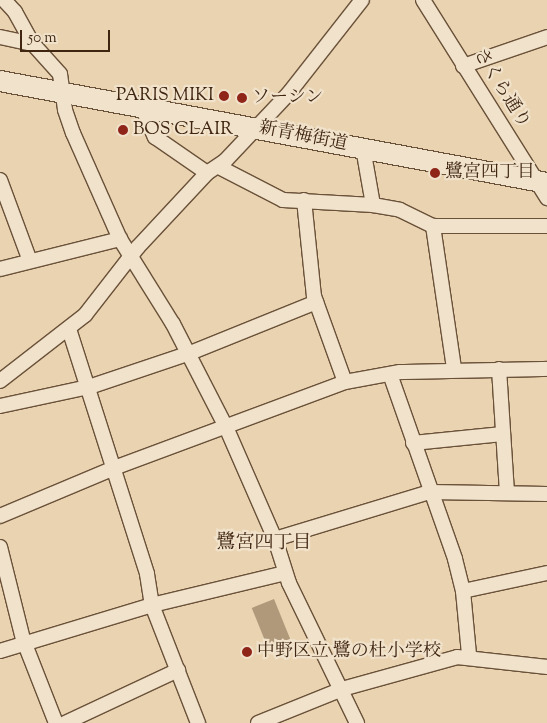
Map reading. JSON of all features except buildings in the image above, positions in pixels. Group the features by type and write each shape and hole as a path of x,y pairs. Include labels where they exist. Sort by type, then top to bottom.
{"main road":[{"name":"新青梅街道","path":"0,80 542,182"}],"street":[{"path":"4,0 15,12 34,44 60,74 62,91 73,133 120,239 190,353 226,427 275,539 285,573 357,723"},
{"path":"0,381 85,315 206,173 219,167 255,128 330,42 362,0"},
{"name":"さくら通り","path":"424,0 464,66 542,182 547,198"},
{"path":"0,37 34,44"},
{"path":"464,66 547,37"},
{"path":"142,107 155,137 206,173"},
{"path":"363,148 373,205"},
{"path":"219,167 275,198 373,205 400,210 433,226 547,226"},
{"path":"0,180 30,261"},
{"path":"304,200 316,302 345,382"},
{"path":"433,226 454,369"},
{"path":"0,269 120,239"},
{"path":"0,406 89,387 190,353 316,302"},
{"path":"69,329 89,387 146,574 152,605 198,723"},
{"path":"0,516 114,468 345,382 390,374 454,369 547,369"},
{"path":"499,369 508,492"},
{"path":"390,374 455,559 463,591 469,655"},
{"path":"413,443 503,434"},
{"path":"275,539 430,492 547,494"},
{"path":"0,547 26,644 56,723"},
{"path":"0,650 26,644 152,605 285,573"},
{"path":"463,591 547,573"},
{"path":"258,723 342,689 469,655 547,666"},
{"path":"65,723 178,670"}],"shaded area":[{"path":"274,599 290,639 268,648 252,608"}],"place":[{"name":"PARIS MIKI","path":"224,96"},
{"name":"ソーシン","path":"242,98"},
{"name":"BOS CLAIR","path":"123,130"},
{"name":"鷺宮四丁目","path":"435,173"},
{"name":"中野区立 鷺の杜小学校","path":"247,652"}],"district":[{"name":"鷺宮四丁目","path":"264,544"}]}
